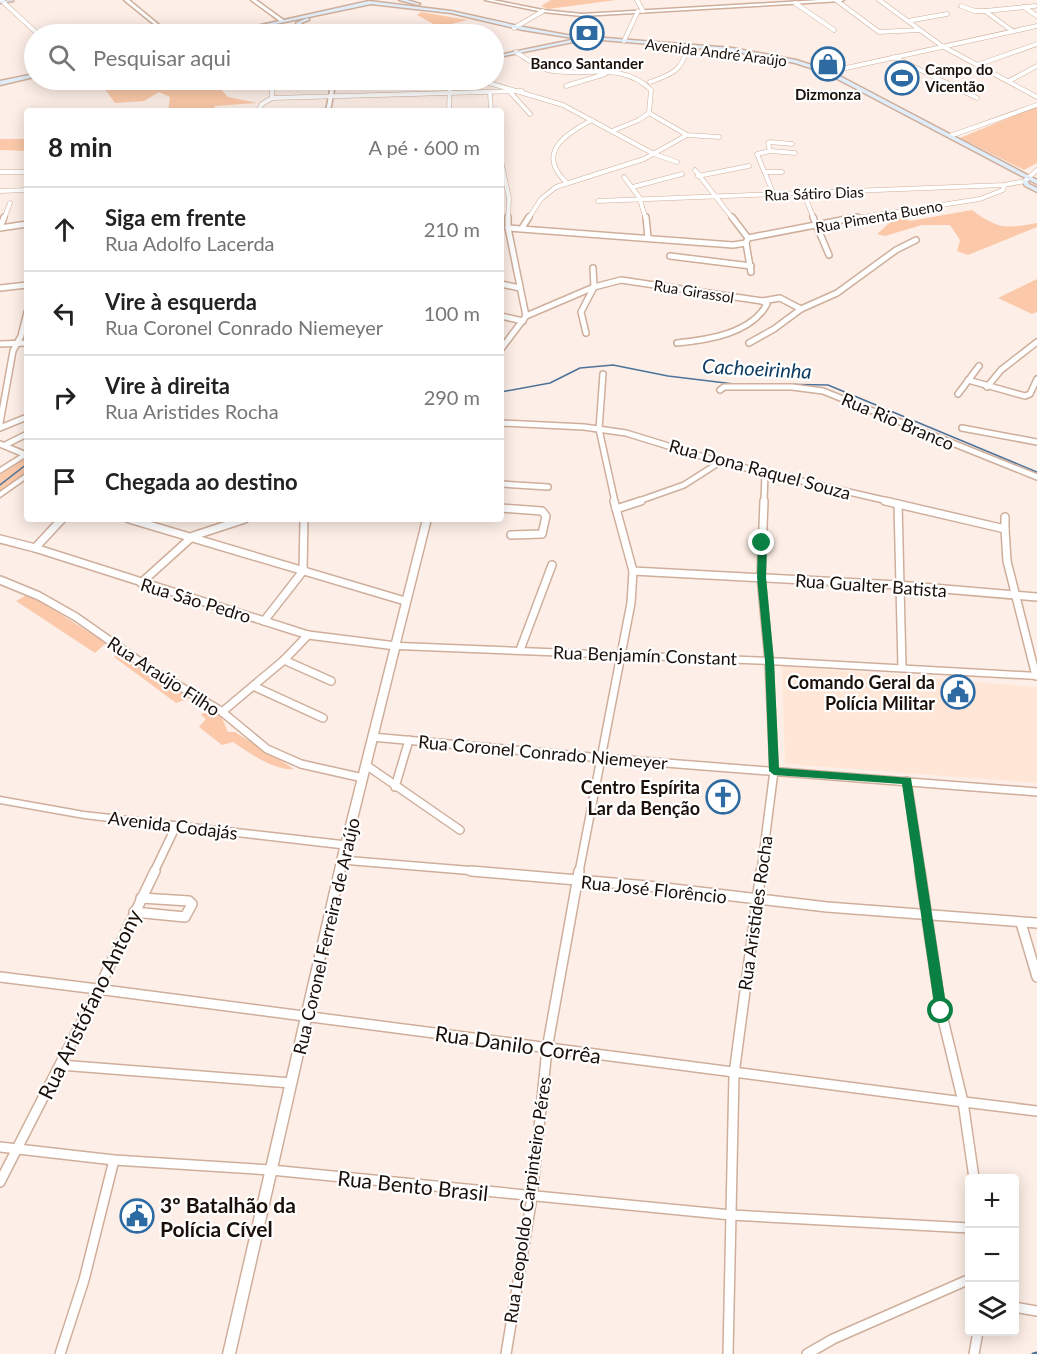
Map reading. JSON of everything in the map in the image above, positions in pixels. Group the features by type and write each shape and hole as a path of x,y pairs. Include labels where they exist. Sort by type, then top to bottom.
{"main road":[{"path":"1,1 11,0"},
{"path":"272,24 368,1 381,0"},
{"path":"401,0 449,12"},
{"name":"Avenida André Araújo","path":"368,1 449,12 501,24"},
{"path":"299,24 301,21 356,10 420,9"},
{"path":"284,21 289,24"},
{"name":"Avenida André Araújo","path":"504,25 624,41 760,54 799,62 828,72 1034,180"},
{"path":"518,28 561,38 557,43"},
{"name":"Avenida André Araújo","path":"504,55 557,43 584,40 756,55 784,61 815,71 1034,180"},
{"path":"0,83 24,78"}],"street":[{"path":"126,0 156,24"},
{"path":"253,0 284,21"},
{"path":"487,0 543,11 582,15 842,0"},
{"path":"624,41 641,11 637,0"},
{"path":"836,0 879,32 919,30"},
{"path":"879,0 942,46 1037,97"},
{"path":"961,6 975,11 985,11 1035,6 1030,0"},
{"path":"1,1 27,24"},
{"path":"795,3 834,30"},
{"path":"1024,7 1037,16"},
{"path":"518,28 543,11"},
{"path":"985,11 1011,30"},
{"path":"908,21 947,14"},
{"path":"828,72 1037,26"},
{"path":"1029,27 1037,31"},
{"path":"977,65 1037,44"},
{"path":"651,82 680,70 684,64 687,49"},
{"path":"516,52 549,70 611,72 633,77 651,90 649,113"},
{"path":"894,57 977,98"},
{"path":"1009,81 1037,66"},
{"path":"566,86 611,72"},
{"path":"504,87 563,105 654,154 677,162"},
{"path":"272,90 272,98"},
{"path":"328,108 331,90"},
{"path":"449,90 449,108"},
{"path":"510,92 530,114"},
{"path":"260,108 272,98 522,92"},
{"path":"490,93 491,108"},
{"path":"950,136 1037,105"},
{"path":"612,131 639,120 649,113"},
{"path":"649,113 687,135 719,137"},
{"path":"566,182 554,167 554,154 567,134 592,120"},
{"path":"522,228 548,192 566,182 624,166 654,154 687,135"},
{"path":"770,151 768,143 770,142 792,144"},
{"path":"774,195 757,154 770,151 795,153"},
{"path":"670,256 751,269 747,241 697,173 749,166"},
{"path":"0,172 24,172"},
{"path":"765,172 782,172"},
{"path":"633,187 682,174"},
{"path":"504,175 509,198 508,228 525,318"},
{"path":"624,177 641,200 649,225 648,237"},
{"name":"Rua Sátiro Dias","path":"598,201 1005,186 1034,180"},
{"name":"Rua Sátiro Dias","path":"1005,186 1034,180"},
{"name":"Rua Pimenta Bueno","path":"508,228 733,245 889,212 981,199 1005,186"},
{"path":"0,197 1,191 16,193 24,191"},
{"path":"804,194 829,255"},
{"path":"504,198 509,198"},
{"path":"0,210 9,206 0,228"},
{"path":"0,228 24,224"},
{"path":"749,343 774,329 801,309 831,297 896,250 916,240"},
{"path":"586,333 581,312 594,287 593,268"},
{"name":"Rua Girassol","path":"594,287 625,280 762,301 780,298 801,309"},
{"path":"0,288 24,285"},
{"path":"504,285 520,288"},
{"path":"504,345 525,318 594,287"},
{"path":"677,343 702,340 745,326 758,318 765,310 767,304 762,301"},
{"path":"504,316 525,318"},
{"path":"0,423 13,351 24,321"},
{"path":"987,387 1001,370 1037,342"},
{"path":"0,344 24,343"},
{"path":"958,394 979,366"},
{"name":"Rua Leopoldo Carpinteiro Péres","path":"506,1354 532,1197 547,1049 631,603 633,571 616,509 599,429 603,374"},
{"path":"968,380 1022,396 1029,395 1037,379"},
{"name":"Rua Rio Branco","path":"720,390 724,387 792,387 823,391 1037,477"},
{"path":"0,428 24,418"},
{"name":"Rua Dona Raquel Souza","path":"504,423 599,429 647,438 720,462 1005,529"},
{"name":"Rua Rio Branco","path":"962,428 1037,442"},
{"path":"3,445 24,435"},
{"path":"3,445 24,454"},
{"path":"0,471 24,455"},
{"path":"616,509 690,481 709,472 720,462"},
{"name":"Rua Aristides Rocha","path":"728,1354 734,1074 774,771 770,661 761,577 765,473"},
{"path":"0,495 24,477"},
{"path":"504,484 548,487"},
{"path":"898,504 898,585 902,667"},
{"path":"504,508 542,511 546,516 542,534 511,535"},
{"path":"1005,517 1007,561 1036,676"},
{"path":"35,548 59,522"},
{"path":"140,522 405,601"},
{"path":"264,621 303,571 304,522"},
{"name":"Rua Coronel Ferreira de Araújo","path":"229,1354 342,860 426,522"},
{"path":"141,583 193,536 216,523"},
{"name":"Rua São Pedro","path":"0,539 35,548 308,635 396,646"},
{"path":"520,650 552,566"},
{"name":"Rua Gualter Batista","path":"633,571 898,585 1037,597"},
{"name":"Rua Araújo Filho","path":"0,580 37,595 222,712 245,735 268,750 299,763 363,778"},
{"path":"222,712 284,660 308,635"},
{"name":"Rua Benjamín Constant","path":"396,646 902,667 1036,676"},
{"path":"284,660 331,681"},
{"path":"254,686 323,718"},
{"name":"Rua Coronel Conrado Niemeyer","path":"372,737 602,758 1037,792"},
{"path":"395,787 409,740"},
{"path":"366,765 460,830"},
{"path":"907,781 925,916 941,1011 963,1102 973,1174"},
{"name":"Avenida Codajás","path":"0,800 84,815 346,845"},
{"name":"Rua Aristófano Antony","path":"0,1182 98,990 176,826"},
{"name":"Rua José Florêncio","path":"342,860 648,886 756,900 925,916 1037,923"},
{"path":"134,912 185,917 192,904 189,901 141,898"},
{"path":"1021,923 1037,977"},
{"name":"Rua Danilo Corrêa","path":"0,977 307,1014 734,1074 1037,1110"},
{"path":"60,1065 291,1083"},
{"name":"Rua Bento Brasil","path":"0,1147 114,1160 271,1170 731,1215 965,1228"},
{"path":"60,1354 84,1280 114,1160"},
{"path":"807,1354 833,1339 965,1281"},
{"path":"1019,1308 1037,1311"},
{"path":"974,1354 977,1336"}],"shaded area":[{"path":"551,0 616,0 548,9 541,6"},
{"path":"421,12 468,20 451,24 434,24 417,15"},
{"path":"106,90 221,90 228,97 257,103 215,106 214,108 168,108 170,97 159,92 144,101 115,103"},
{"path":"1037,106 1037,163 1024,170 960,138"},
{"path":"0,139 24,139 24,151 0,150"},
{"path":"972,210 988,221 1002,226 1037,223 1037,227 968,255 957,251 960,240 950,225 922,225 885,236 877,234 894,219 905,218 910,221"},
{"path":"1037,279 1037,312 1032,314 998,298"},
{"path":"24,459 24,476 0,494 0,475"},
{"path":"25,596 32,596 106,643 95,653 16,601"},
{"path":"120,653 191,698 176,703 114,657"},
{"path":"782,666 1037,687 1037,783 785,764"},
{"path":"209,709 219,714 228,732 235,732 294,769 271,764 233,742 222,745 199,727 206,719 201,715"}],"waterway":[{"name":"Cachoeirinha","path":"504,391 550,383 580,368 613,365 668,376 734,384"},
{"name":"Cachoeirinha","path":"769,384 828,385 1037,472"},
{"name":"Cachoeirinha","path":"0,485 24,466"},
{"path":"1033,1354 1037,1353"}],"place":[{"name":"Banco Santander","path":"587,33"},
{"name":"Dizmonza","path":"828,64"},
{"name":"Campo do Vicentão","path":"902,78"},
{"name":"Comando Geral da Polícia Militar","path":"958,692"},
{"name":"Centro Espírita Lar da Benção","path":"723,797"},
{"name":"3º Batalhão da Polícia Cível","path":"137,1216"}],"route":[{"path":"762,543 761,577 770,661 774,771 907,781 925,916 941,1011"}]}
